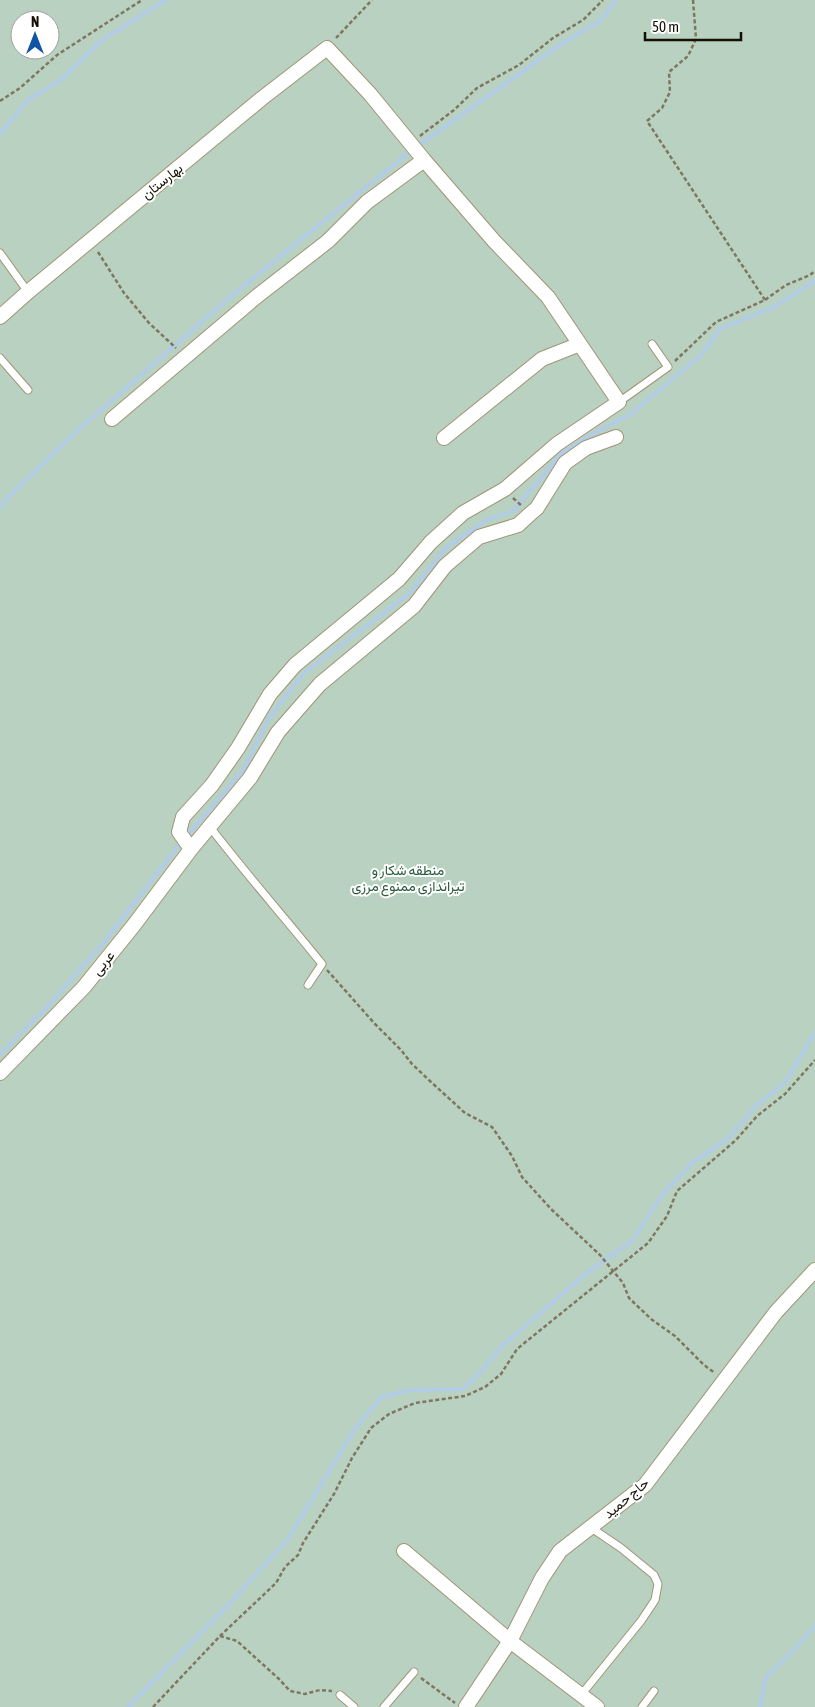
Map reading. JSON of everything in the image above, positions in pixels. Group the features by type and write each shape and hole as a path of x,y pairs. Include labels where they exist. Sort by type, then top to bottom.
{"street":[{"path":"327,48 370,94 494,241 548,297 619,402 557,444 505,489 463,513 431,542 399,579 295,665 270,694 238,748 212,784 183,817 186,842 210,827 250,778 278,732 320,684 414,606 445,566 479,536 518,525 537,508 566,463 586,448 616,437"},
{"name":"بهارستان","path":"0,317 261,99 327,48"},
{"path":"112,419 256,298 328,241 367,202 422,157"},
{"path":"444,438 542,359 580,344"},
{"name":"عربی","path":"0,1073 84,986 134,925 186,842"},
{"name":"حاج حمید","path":"466,1707 510,1641 542,1578 560,1551 645,1485 776,1312 815,1270"},
{"path":"404,1550 510,1641 597,1707"}],"lane":[{"path":"0,253 28,292"},
{"path":"619,402 668,367 652,344"},
{"path":"0,358 28,390"},
{"path":"210,827 322,964 308,985"},
{"path":"581,1695 642,1621 655,1600 658,1584 654,1575 621,1548 590,1528"},
{"path":"384,1707 414,1672"},
{"path":"642,1707 654,1691"},
{"path":"340,1695 354,1707"}],"path":[{"path":"0,101 20,88 57,56 142,0"},
{"path":"327,48 372,0"},
{"path":"406,138 420,136 454,110 477,88 519,65 553,38 583,20 603,0"},
{"path":"693,0 696,39 688,56 669,72 670,92 662,108 647,121 765,300"},
{"path":"90,240 124,293 149,323 179,351"},
{"path":"668,367 716,322 765,300 786,285 815,271"},
{"path":"513,497 525,510"},
{"path":"322,964 375,1024 402,1050 412,1064 466,1113 492,1127 512,1156 522,1177 551,1209 613,1270 623,1283 629,1298 651,1319 676,1336 704,1365 725,1379"},
{"path":"153,1707 220,1636 276,1583 285,1567 298,1555 303,1543 334,1494 352,1458 371,1428 389,1414 415,1403 466,1396 485,1387 500,1374 517,1349 613,1270 648,1244 666,1216 677,1191 736,1140 757,1116 785,1094 815,1060"},
{"path":"220,1636 238,1641 290,1691 305,1694 320,1690 331,1690 340,1695"},
{"path":"414,1672 460,1707"}],"green space":[{"name":"منطقه شکار و تیراندازی ممنوع مرزی","path":"0,0 815,0 815,1707 0,1707"}],"waterway":[{"path":"0,134 28,100 61,80 102,40 166,0"},
{"path":"418,146 560,45 601,20 616,0"},
{"path":"0,508 9,496 78,430 231,296 412,150"},
{"path":"187,836 244,769 269,718 304,673 409,594 447,547 486,520 513,511 562,453 629,415 673,379 701,355 720,329 774,307 815,281"},
{"path":"0,1054 46,1008 104,942 182,841"},
{"path":"128,1707 228,1605 288,1539 354,1430 381,1397 411,1390 463,1389 479,1374 502,1346 589,1271 632,1241 662,1195 692,1163 728,1138 756,1106 786,1081 815,1034"},
{"path":"760,1707 766,1677 815,1626"}]}
